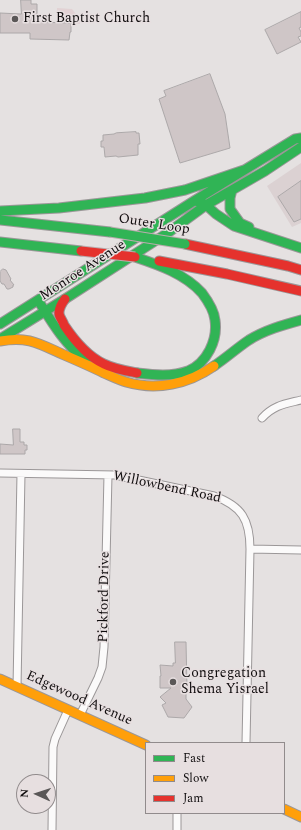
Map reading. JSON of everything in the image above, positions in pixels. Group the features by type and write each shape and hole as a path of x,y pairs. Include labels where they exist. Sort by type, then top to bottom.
{"main road":[{"name":"Monroe Avenue","path":"0,324 244,170 295,139 301,138"},
{"name":"Monroe Avenue","path":"0,340 168,232 206,205 265,170 301,146"},
{"path":"0,211 59,208 145,198 185,190 244,170"},
{"path":"232,190 230,209 240,222 267,237"},
{"path":"194,201 201,202 206,205 234,226 301,248"},
{"name":"Outer Loop","path":"0,220 110,232 185,244 280,264 301,270"},
{"path":"0,242 134,257 227,274 301,291"},
{"path":"65,299 60,309 60,316 75,340 100,362 114,368 139,373 168,375 196,367 208,354 216,333 216,323 213,312 201,293 191,284 157,262"},
{"path":"38,300 58,332 75,352 94,369"},
{"path":"0,340 17,338 38,343 125,382 136,385 157,387 179,384 200,375 250,339 274,328 301,320"},
{"name":"Edgewood Avenue","path":"0,679 145,744"},
{"path":"285,809 301,817"}],"street":[{"path":"262,418 266,413 276,407 301,400"},
{"name":"Willowbend Road","path":"0,473 108,475 127,477 214,496 235,506 244,518 249,531 250,549 246,742"},
{"path":"17,687 20,474"},
{"name":"Pickford Drive","path":"80,715 102,667 104,647 108,475"},
{"path":"250,549 301,550"},
{"path":"52,830 53,747 68,710"},
{"path":"177,814 177,830"}],"shaded area":[{"path":"57,8 72,9 79,18 80,24 63,22 62,17 57,15"},
{"path":"301,163 301,223 292,227 267,186"}],"building":[{"name":"First Baptist Church","path":"21,0 31,0 31,4 37,4 37,22 71,23 69,40 30,39 30,33 0,33 0,13 21,14"},
{"path":"301,12 301,27 299,28 301,36 298,37 301,42 277,54 265,30"},
{"path":"210,74 225,114 230,148 180,163 159,99 166,96 164,91"},
{"path":"139,133 140,144 138,144 138,155 105,157 104,147 101,147 103,135"},
{"path":"301,181 301,219 294,222 278,197"},
{"path":"3,269 6,270 14,285 9,289 7,289 0,281 0,272"},
{"path":"13,429 20,429 20,442 24,442 24,445 27,445 25,454 0,454 0,444 13,445"},
{"name":"Congregation Shema Yisrael","path":"175,642 186,642 186,699 192,707 184,718 168,717 162,705 166,703 160,697 171,688 160,688 160,665 173,666 173,663 175,663"}],"traffic: fast":[{"path":"0,324 194,201 295,139 301,138"},
{"path":"0,339 169,232 206,205 265,171 301,147"},
{"path":"0,211 59,208 145,198 185,190 244,170"},
{"path":"232,190 230,209 240,223 249,227"},
{"path":"194,201 201,202 206,205 234,226 301,248"},
{"path":"0,220 110,232"},
{"path":"110,232 185,244"},
{"path":"0,242 81,251"},
{"path":"135,257 180,275 195,286 202,293 210,306 214,316 215,328 215,335 210,350 206,357 195,367 182,373 169,375 137,373"},
{"path":"38,300 65,340 86,361"},
{"path":"214,366 255,336 274,328 301,320"}],"traffic: slow":[{"path":"0,341 18,339 32,342 118,379 138,385 161,386 172,384 194,377 214,366"},
{"path":"0,679 145,745"},
{"path":"285,809 301,817"}],"traffic: jam":[{"path":"185,244 301,270"},
{"path":"81,251 135,257"},
{"path":"159,261 227,274 301,291"},
{"path":"65,299 59,313 64,325 81,347 92,357 104,364 116,369 137,373"}],"place":[{"name":"First Baptist Church","path":"15,19"},
{"name":"Congregation Shema Yisrael","path":"173,682"}]}
